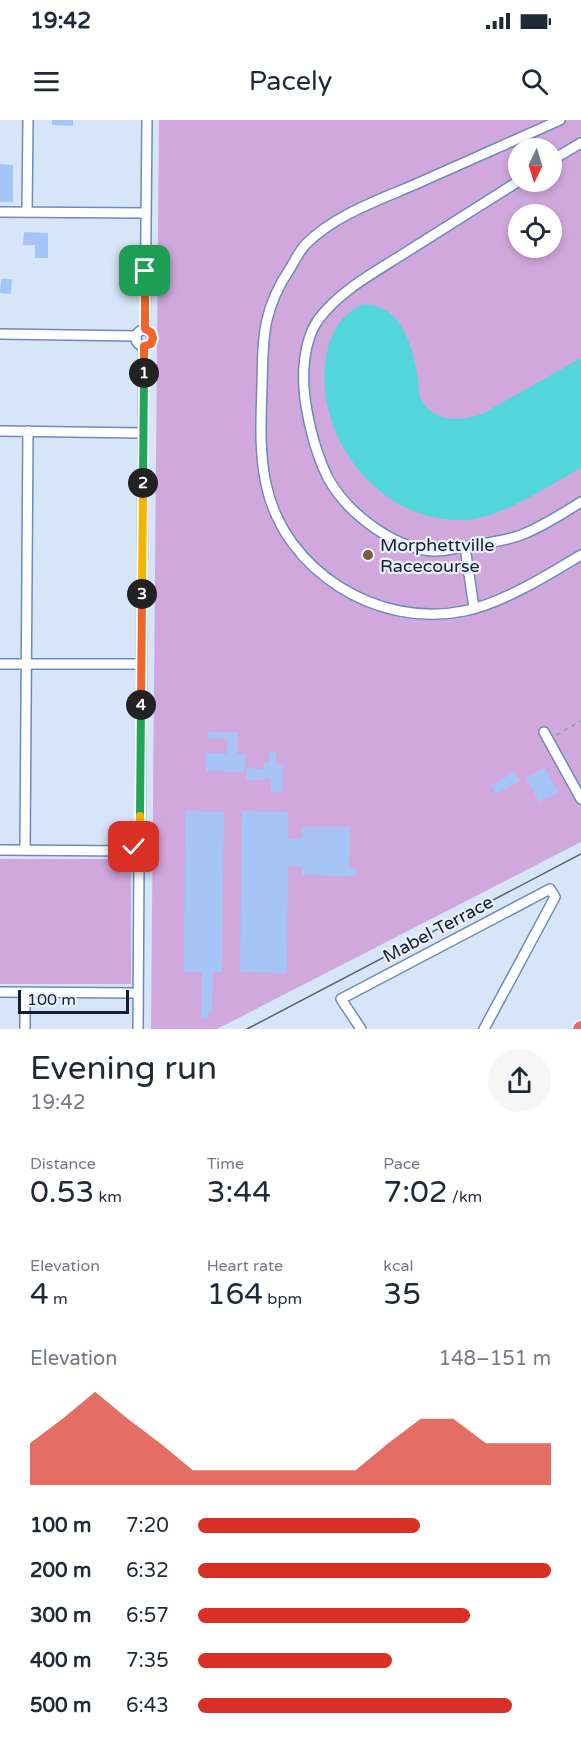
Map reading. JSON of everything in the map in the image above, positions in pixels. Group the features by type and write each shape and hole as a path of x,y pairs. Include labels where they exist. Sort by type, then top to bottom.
{"street":[{"path":"27,212 28,120"},
{"path":"145,329 147,120"},
{"path":"560,120 343,216 305,244 282,280 267,314 263,340 260,446 266,486 280,524 296,548 314,567 342,590 383,609 420,615 464,611 492,602 552,573 581,555"},
{"path":"562,154 581,143"},
{"path":"508,188 368,277 334,302 317,321 304,363 303,386 308,418 329,479 343,499 383,535 404,544 433,551 521,535 581,502"},
{"path":"0,212 146,213"},
{"path":"145,329 151,332 153,338 151,344 144,346 137,343 136,336 138,332 145,329"},
{"path":"0,334 136,336"},
{"path":"140,844 144,346"},
{"path":"0,431 143,433"},
{"path":"25,850 28,431"},
{"path":"465,547 474,608"},
{"path":"0,664 141,664"},
{"path":"546,736 581,799"},
{"path":"132,852 134,847 140,844"},
{"path":"139,860 144,859 147,853 145,846 140,844"},
{"path":"0,850 132,852"},
{"path":"132,852 139,860"},
{"path":"138,1029 139,860"},
{"name":"Mabel Terrace","path":"361,1029 341,999 550,889 555,897 484,1029"},
{"path":"0,992 138,993"},
{"path":"25,992 25,1029"}],"path":[{"path":"546,736 581,721"}],"shaded area":[{"name":"Morphettville Racecourse","path":"159,120 581,120 581,842 217,1029 151,1029"},
{"path":"363,304 379,307 397,320 411,349 421,399 434,413 450,419 467,418 484,413 581,358 581,468 510,507 479,518 465,520 434,517 406,507 380,491 359,470 342,445 330,417 325,387 326,357 334,332 348,313"},
{"path":"0,859 131,859 131,984 0,984"}],"building":[{"path":"52,120 73,120 73,126 52,125"},
{"path":"0,164 13,165 13,202 0,202"},
{"path":"24,232 48,233 48,258 35,258 35,245 23,245"},
{"path":"1,279 12,279 11,294 0,293"},
{"path":"209,732 238,732 237,754 245,754 245,772 206,771 206,753 227,754 228,739 208,738"},
{"path":"269,752 276,752 276,765 283,765 282,792 271,792 271,779 246,780 247,768 264,769 264,762 269,763"},
{"path":"545,768 558,792 539,802 526,778"},
{"path":"515,772 520,781 496,794 491,785"},
{"path":"185,811 224,812 222,972 213,972 212,1012 209,1012 208,1019 201,1019 202,972 184,972"},
{"path":"242,811 288,812 288,839 301,839 302,827 350,827 349,868 356,868 356,876 302,875 302,867 288,866 287,973 240,972"}],"tram line":[{"path":"247,1029 581,854"}],"place":[{"name":"Morphettville Racecourse","path":"368,555"}],"route":[{"path":"134,847 140,844 144,346 151,344 153,338 151,332 145,329 145,271"}]}
